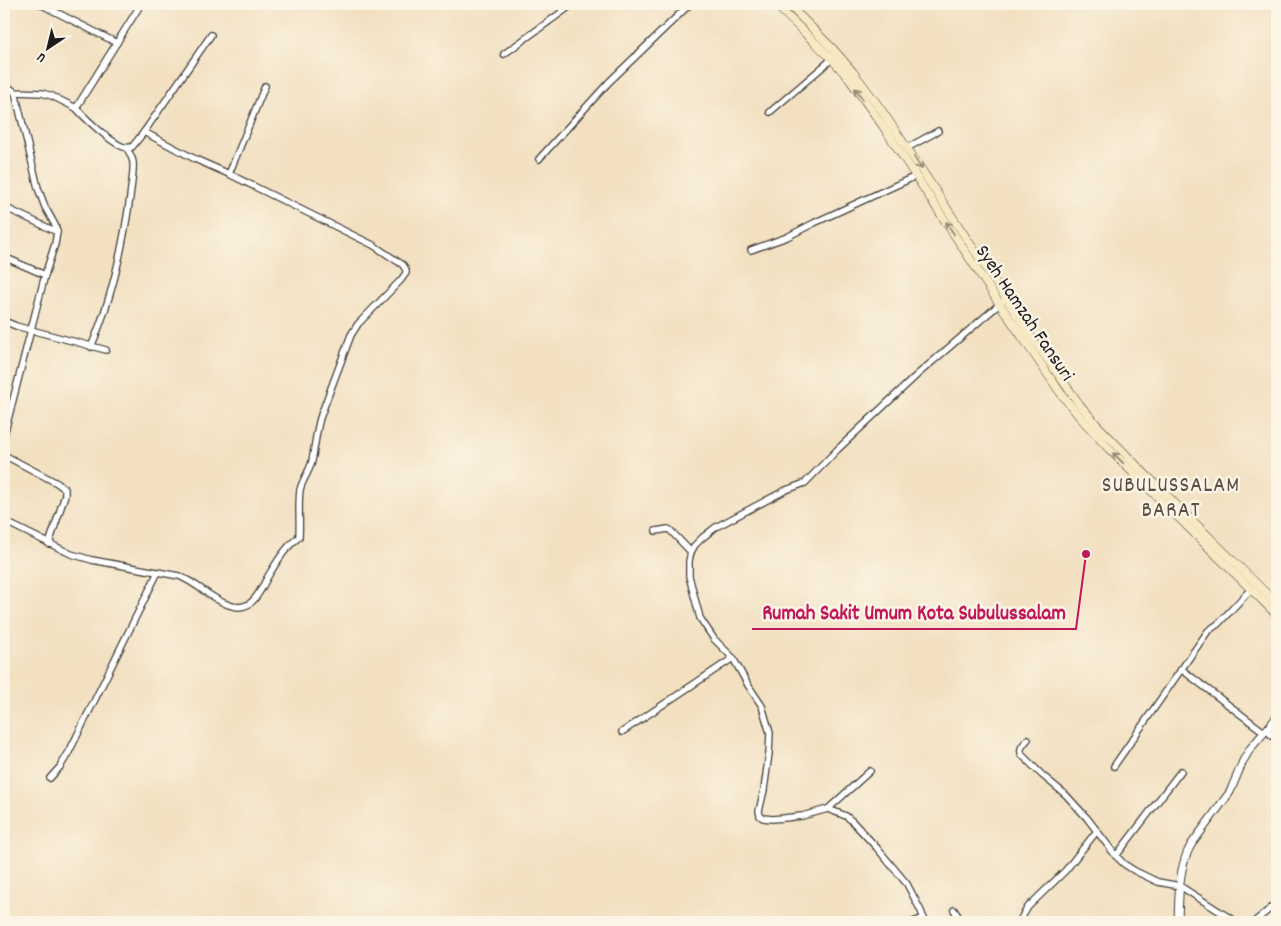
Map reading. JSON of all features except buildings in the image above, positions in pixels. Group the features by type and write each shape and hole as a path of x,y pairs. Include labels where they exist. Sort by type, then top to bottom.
{"main road":[{"name":"Syeh Hamzah Fansuri","path":"775,4 847,76 1003,301"},
{"name":"Syeh Hamzah Fansuri","path":"789,4 826,41 864,86 907,148 1062,395 1277,604"},
{"path":"818,46 826,41"},
{"name":"Syeh Hamzah Fansuri","path":"1095,428 1109,449 1277,615"}],"street":[{"path":"42,4 117,43"},
{"path":"76,108 141,4"},
{"path":"504,54 572,4"},
{"path":"539,159 609,82 690,4"},
{"path":"4,84 15,92 42,93 76,108 89,122 128,148 132,147 144,132 211,35"},
{"path":"770,112 832,59"},
{"path":"229,174 265,86"},
{"path":"4,435 57,232 38,188 15,92"},
{"path":"907,148 938,131"},
{"path":"4,521 71,554 92,560 172,574 187,579 219,600 233,606 247,605 256,598 269,574 285,551 299,537 302,484 312,461 320,415 351,335 358,324 406,273 403,265 373,245 195,159 144,132"},
{"path":"91,346 108,301 120,257 133,173 133,164 128,148"},
{"path":"751,250 787,237 916,176"},
{"path":"4,207 57,232"},
{"path":"4,257 45,275"},
{"path":"870,771 828,809 802,816 784,818 772,819 760,816 770,733 762,706 733,658 714,639 700,618 689,576 689,561 695,545 716,527 805,482 918,374 1003,301"},
{"path":"4,321 16,326 106,350"},
{"path":"4,455 65,489 65,496 49,544"},
{"path":"656,530 670,530 692,552"},
{"path":"50,778 60,767 69,752 158,572"},
{"path":"1114,766 1208,631 1218,624 1251,589"},
{"path":"622,732 733,658"},
{"path":"1182,669 1277,740"},
{"path":"1178,922 1180,886 1187,852 1226,798 1246,755 1277,716"},
{"path":"1028,739 1020,749 1022,755 1066,795 1124,864 1164,884 1180,886 1236,922"},
{"path":"1116,856 1181,771"},
{"path":"828,809 840,813 852,821 907,884 924,920 913,922"},
{"path":"1019,922 1028,907 1065,871 1097,831"},
{"path":"1254,922 1277,902"},
{"path":"954,910 962,922"}],"place":[{"name":"Rumah Sakit Umum Kota Subulussalam","path":"1086,554"}],"district":[{"name":"SUBULUSSALAM BARAT","path":"1171,496"}]}
